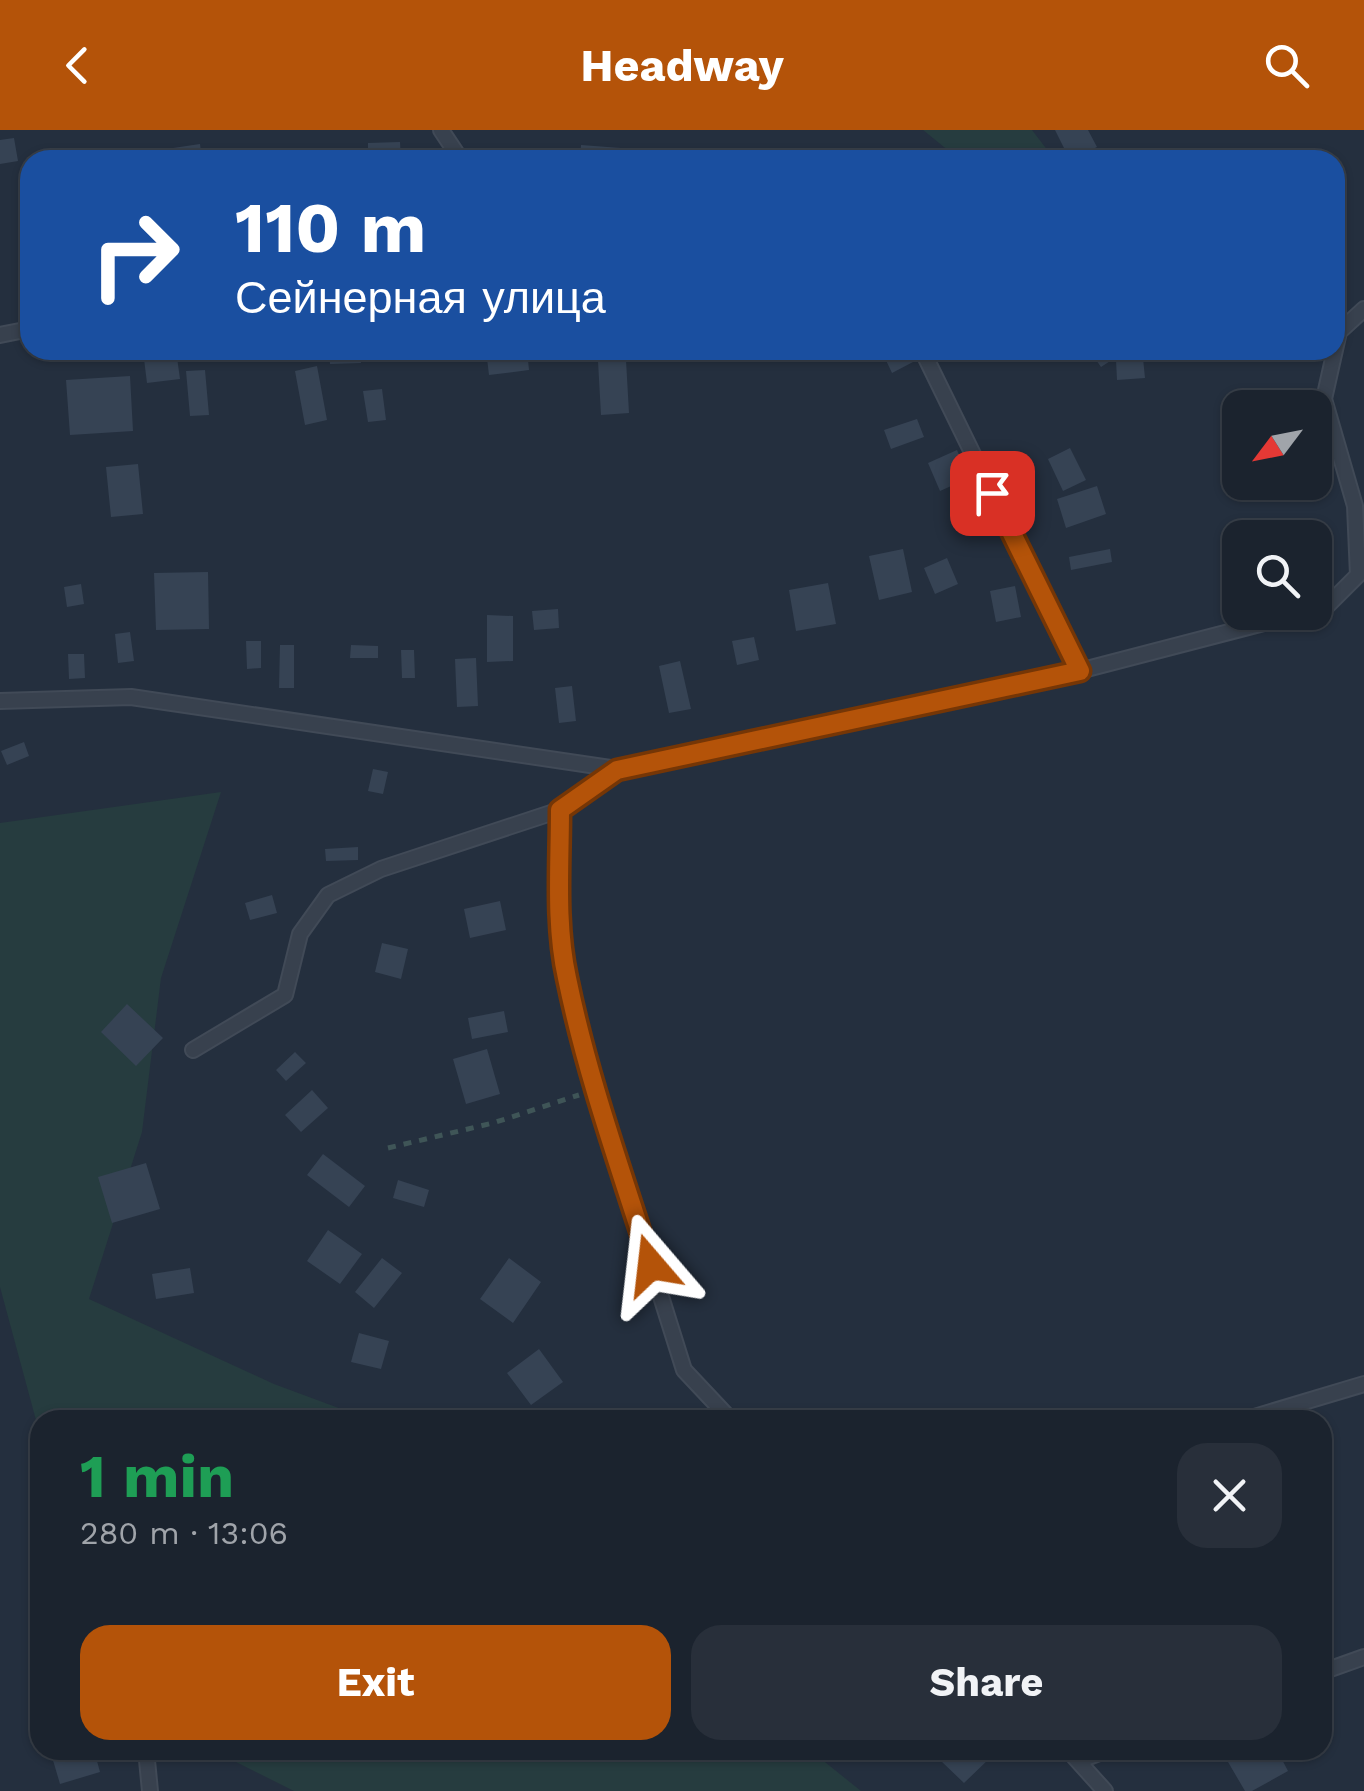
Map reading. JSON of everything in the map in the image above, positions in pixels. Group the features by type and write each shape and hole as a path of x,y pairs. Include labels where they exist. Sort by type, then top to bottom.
{"lane":[{"path":"1345,326 1364,309"},
{"path":"927,360 1080,671"},
{"path":"1332,601 1358,575 1355,506 1324,399 1333,360"},
{"path":"0,701 131,697 617,770 1080,671 1237,630"},
{"path":"193,1050 286,995 300,934 328,895 381,869 560,810 617,770"},
{"path":"560,810 559,894 566,975 596,1089 684,1370 722,1410"},
{"path":"1277,1410 1364,1384"},
{"path":"1332,1668 1364,1656"},
{"path":"147,1760 150,1791"},
{"path":"1077,1760 1104,1791"}],"path":[{"path":"388,1148 493,1123 596,1089"}],"green space":[{"path":"923,130 1032,130 1047,150 948,150"},
{"path":"221,792 161,978 142,1132 89,1299 274,1384 344,1410 33,1410 0,1287 0,823"},
{"path":"232,1760 822,1760 861,1791 294,1791"}],"building":[{"path":"1055,130 1088,130 1097,147 1091,150 1065,150"},
{"path":"14,138 18,161 0,164 0,140"},
{"path":"400,142 400,150 368,150 368,143"},
{"path":"200,144 201,150 173,150"},
{"path":"581,145 621,148 621,150 581,150"},
{"path":"144,360 177,360 180,379 147,383"},
{"path":"330,360 361,360 361,363 330,364"},
{"path":"487,360 528,360 529,370 489,375"},
{"path":"626,360 629,413 601,415 598,361"},
{"path":"886,360 912,360 913,362 892,373"},
{"path":"1116,360 1143,360 1145,378 1117,380"},
{"path":"317,366 327,420 305,425 295,371"},
{"path":"205,370 209,415 190,416 186,371"},
{"path":"130,376 133,431 70,435 66,380"},
{"path":"382,389 386,420 368,422 363,391"},
{"path":"917,419 924,437 891,449 884,430"},
{"path":"1070,448 1086,480 1063,491 1048,459"},
{"path":"957,450 969,478 940,491 928,463"},
{"path":"138,464 143,514 111,517 106,467"},
{"path":"1097,486 1106,514 1066,528 1057,499"},
{"path":"903,549 912,592 879,600 869,556"},
{"path":"1110,549 1112,562 1071,570 1069,557"},
{"path":"947,558 958,584 935,594 924,568"},
{"path":"208,572 209,629 156,630 154,573"},
{"path":"828,583 836,624 796,631 789,590"},
{"path":"81,584 84,604 67,607 64,587"},
{"path":"1015,586 1021,617 996,622 990,591"},
{"path":"558,609 559,628 534,630 532,611"},
{"path":"487,615 513,616 513,661 487,662"},
{"path":"130,632 134,661 118,663 115,634"},
{"path":"754,637 759,660 737,665 732,641"},
{"path":"246,641 261,641 261,668 247,669"},
{"path":"280,645 294,645 294,688 279,688"},
{"path":"351,645 378,646 378,658 350,658"},
{"path":"401,650 414,650 415,678 402,678"},
{"path":"68,654 84,654 85,678 69,679"},
{"path":"476,658 478,706 457,707 455,659"},
{"path":"680,661 691,709 669,713 659,666"},
{"path":"572,686 576,721 559,723 555,688"},
{"path":"24,742 29,756 7,765 1,751"},
{"path":"373,769 388,772 383,794 368,791"},
{"path":"358,847 358,860 326,861 325,849"},
{"path":"272,895 277,913 250,920 245,903"},
{"path":"500,901 506,930 470,938 464,909"},
{"path":"382,943 408,949 401,979 375,972"},
{"path":"127,1004 163,1038 136,1066 101,1032"},
{"path":"504,1011 508,1032 472,1039 468,1018"},
{"path":"487,1049 500,1094 466,1104 453,1059"},
{"path":"295,1052 306,1063 286,1081 276,1070"},
{"path":"312,1090 328,1108 301,1132 285,1115"},
{"path":"323,1154 365,1186 349,1207 307,1175"},
{"path":"146,1163 160,1209 112,1223 98,1177"},
{"path":"398,1180 429,1190 424,1207 393,1198"},
{"path":"328,1230 362,1254 340,1284 307,1261"},
{"path":"382,1258 402,1273 374,1308 355,1292"},
{"path":"509,1258 541,1282 513,1323 480,1299"},
{"path":"190,1268 194,1293 156,1299 152,1274"},
{"path":"359,1333 389,1341 381,1369 351,1362"},
{"path":"539,1349 563,1382 531,1405 507,1373"},
{"path":"53,1760 97,1760 100,1772 60,1784"},
{"path":"942,1760 988,1760 964,1783"},
{"path":"1227,1760 1282,1760 1288,1771 1245,1791"}],"route":[{"path":"651,1265 596,1089 566,975 559,894 560,810 617,770 1080,671 992,493"}]}
